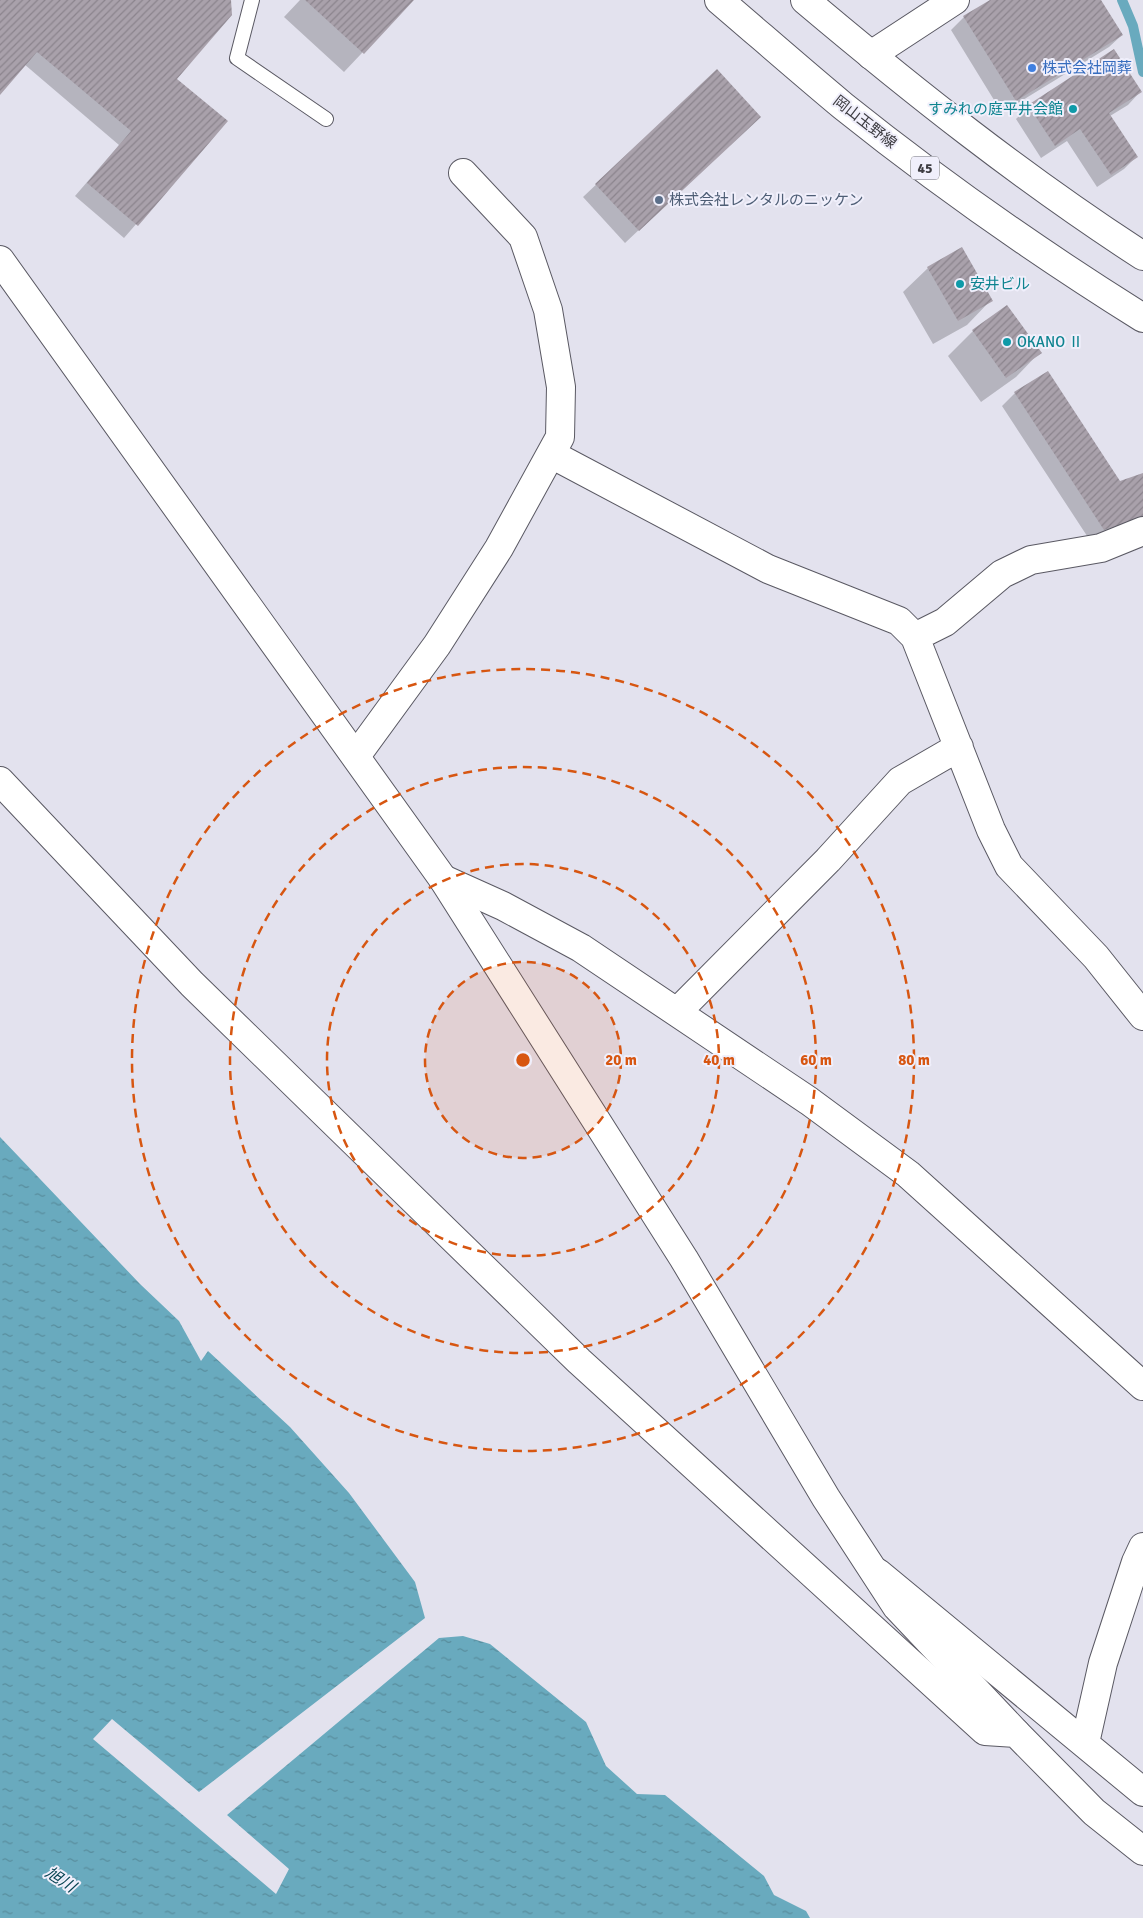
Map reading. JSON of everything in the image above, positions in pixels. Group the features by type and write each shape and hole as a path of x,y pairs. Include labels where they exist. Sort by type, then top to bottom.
{"street":[{"name":"岡山玉野線","path":"719,0 843,106 975,206 1069,272 1143,318"},
{"path":"805,0 1005,161 1098,227 1143,256"},
{"path":"871,55 955,0"},
{"path":"356,756 437,645 499,548 560,437 561,387 548,310 523,236 463,172"},
{"path":"0,260 443,879 684,1259 826,1498 897,1607 1016,1733 1094,1812 1143,1851"},
{"path":"551,454 768,568 899,621 915,637 991,830 1009,866 1096,957 1143,1016"},
{"path":"915,637 945,622 1002,574 1031,560 1101,548 1143,531"},
{"path":"677,1012 828,860 900,781 959,747"},
{"path":"0,781 192,984 579,1361 985,1731 1016,1733"},
{"path":"443,879 503,906 581,948 809,1101 908,1174 1143,1386"},
{"path":"1085,1744 1104,1663 1136,1562 1143,1547"},
{"path":"871,1567 1143,1792"}],"lane":[{"path":"252,0 237,58 326,119"}],"water":[{"name":"旭川","path":"0,1137 140,1284 179,1321 201,1361 208,1351 290,1427 349,1493 415,1582 425,1618 199,1792 112,1719 93,1739 276,1894 289,1869 227,1815 439,1638 463,1636 490,1644 586,1722 606,1766 637,1794 665,1795 764,1876 774,1895 806,1911 810,1918 0,1918"}],"building":[{"path":"0,0 231,0 232,15 177,79 228,121 138,226 87,183 131,131 37,52 0,95"},
{"path":"305,0 414,0 364,54"},
{"name":"株式会社岡葬","path":"990,0 1101,0 1123,35 1016,101 963,16"},
{"name":"すみれの庭平井会館","path":"1114,49 1142,92 1109,113 1138,157 1111,175 1080,129 1055,146 1028,105"},
{"path":"717,69 761,117 639,231 595,184"},
{"name":"安井ビル","path":"962,247 993,301 958,321 927,267"},
{"name":"OKANO Ⅱ","path":"1007,305 1042,353 1006,378 972,330"},
{"path":"1048,371 1120,481 1143,473 1143,517 1104,530 1014,392"}],"waterway":[{"path":"1122,0 1133,26 1143,72"}],"place":[{"name":"株式会社岡葬","path":"1032,68"},
{"name":"すみれの庭平井会館","path":"1073,109"},
{"name":"株式会社レンタルのニッケン","path":"659,200"},
{"name":"安井ビル","path":"960,284"},
{"name":"OKANO Ⅱ","path":"1007,342"}]}
